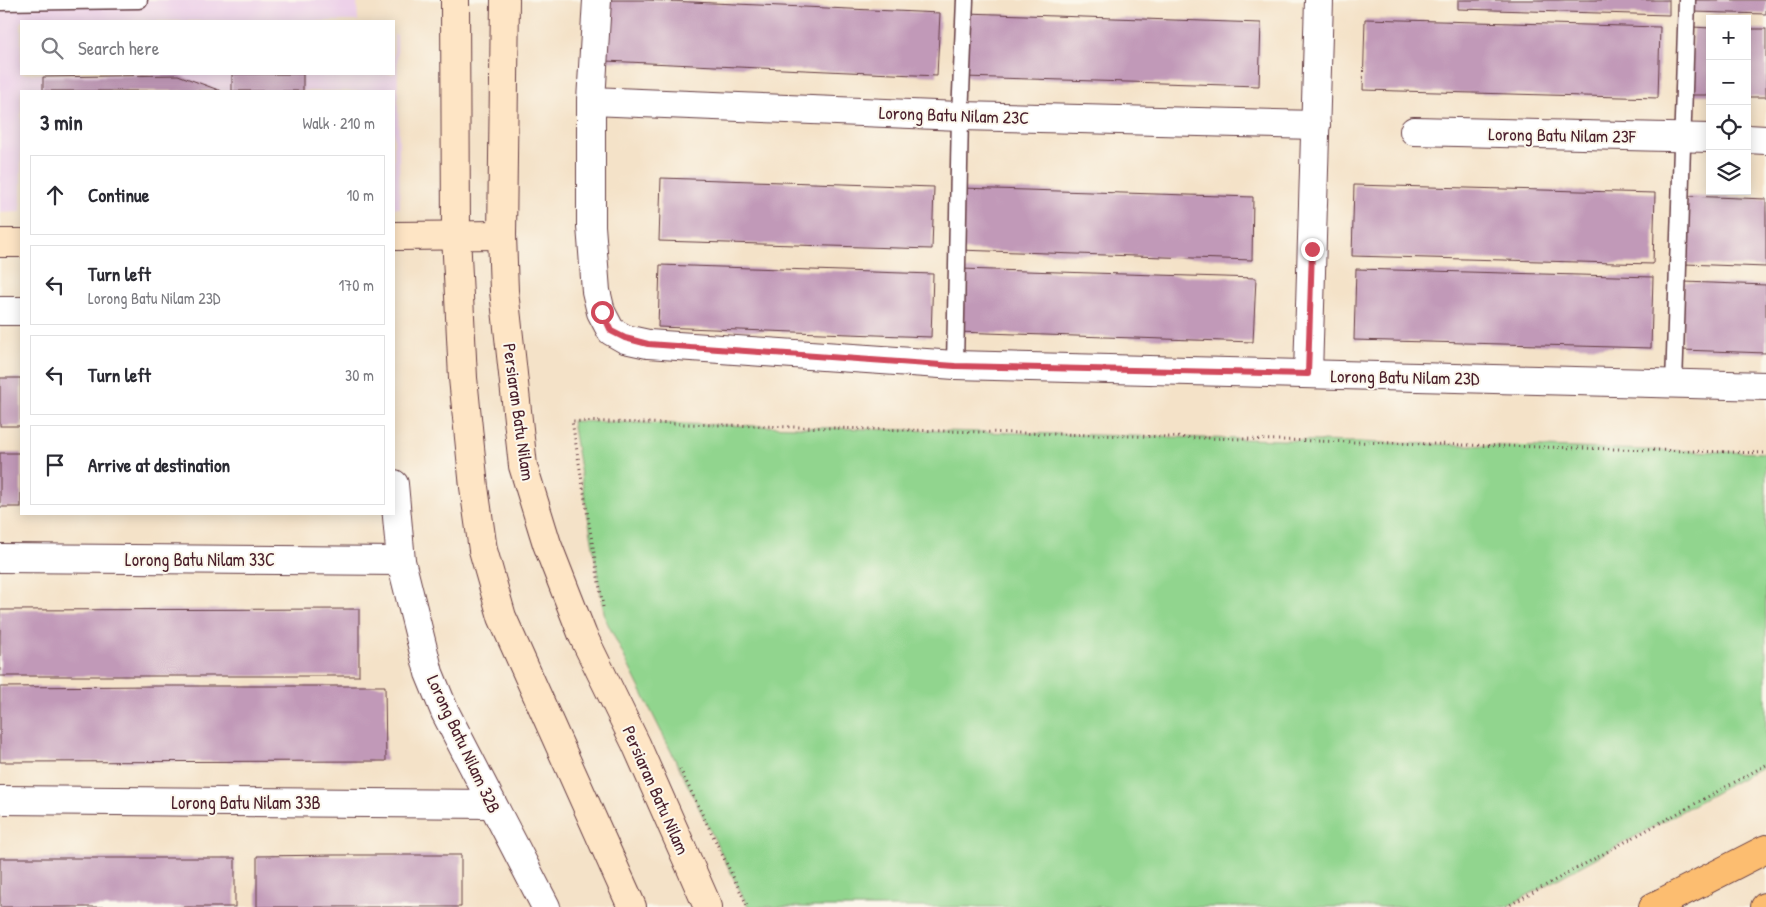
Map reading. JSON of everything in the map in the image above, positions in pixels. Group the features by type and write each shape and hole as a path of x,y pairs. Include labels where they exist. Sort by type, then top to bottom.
{"main road":[{"path":"455,0 456,235 463,378 474,487 483,550 502,617 632,907"},
{"name":"Persiaran Batu Nilam","path":"505,0 502,235 504,291 523,466 547,544 583,636 636,744 708,907"},
{"path":"395,236 502,235"},
{"path":"0,243 20,243"},
{"path":"1653,907 1766,849"}],"street":[{"path":"592,101 597,0"},
{"path":"1308,374 1319,0"},
{"name":"Lorong Batu Nilam 23C","path":"592,101 960,116 1316,125"},
{"name":"Lorong Batu Nilam 23D","path":"592,101 592,226 596,291 602,312 611,331 625,338 648,344 955,366 1766,386"},
{"name":"Lorong Batu Nilam 23F","path":"1414,131 1706,138"},
{"path":"1751,139 1766,140"},
{"path":"0,311 20,311"},
{"name":"Lorong Batu Nilam 32B","path":"395,495 401,560 429,673 445,712 546,907"},
{"name":"Lorong Batu Nilam 33C","path":"0,558 401,560"},
{"name":"Lorong Batu Nilam 33B","path":"0,800 492,804"}],"lane":[{"path":"0,2 139,0"},
{"path":"955,366 960,116 965,0"},
{"path":"1674,384 1687,0"}],"path":[{"path":"603,608 572,421 1766,453"},
{"path":"1506,907 1766,764"},
{"path":"679,767 748,907"}],"shaded area":[{"path":"0,0 357,0 358,20 20,20 20,75 395,75 395,35 397,35 400,208 395,208 395,90 20,90 20,212 0,213"}],"green space":[{"path":"572,421 1766,453 1766,765 1506,907 748,907 605,618"}],"building":[{"path":"608,0 940,13 937,76 605,61"},
{"path":"1458,0 1669,0 1669,15 1458,9"},
{"path":"1693,0 1766,0 1766,14 1693,12"},
{"path":"966,13 1261,23 1259,86 964,77"},
{"path":"1365,19 1660,27 1658,98 1363,90"},
{"path":"1693,27 1706,28 1706,95 1691,95"},
{"path":"1751,29 1766,29 1766,97 1751,97"},
{"path":"178,75 218,90 43,90 43,77"},
{"path":"232,75 303,75 303,90 232,90"},
{"path":"661,178 934,187 932,249 659,241"},
{"path":"1354,185 1655,193 1653,264 1352,256"},
{"path":"961,188 1253,197 1252,260 959,250"},
{"path":"1687,196 1766,199 1766,267 1685,264"},
{"path":"660,265 933,274 931,337 658,327"},
{"path":"960,269 1256,278 1253,342 957,332"},
{"path":"1356,269 1653,277 1651,348 1354,340"},
{"path":"1684,282 1766,285 1766,353 1682,350"},
{"path":"0,378 20,378 20,426 0,426"},
{"path":"0,453 20,453 20,507 0,507"},
{"path":"359,609 359,676 0,676 0,610"},
{"path":"385,686 386,761 0,762 0,687"},
{"path":"461,855 461,907 257,907 257,856"},
{"path":"0,858 235,858 235,907 0,907"}],"route":[{"path":"602,312 611,331 625,338 648,344 955,366 1308,374 1312,249"}]}
